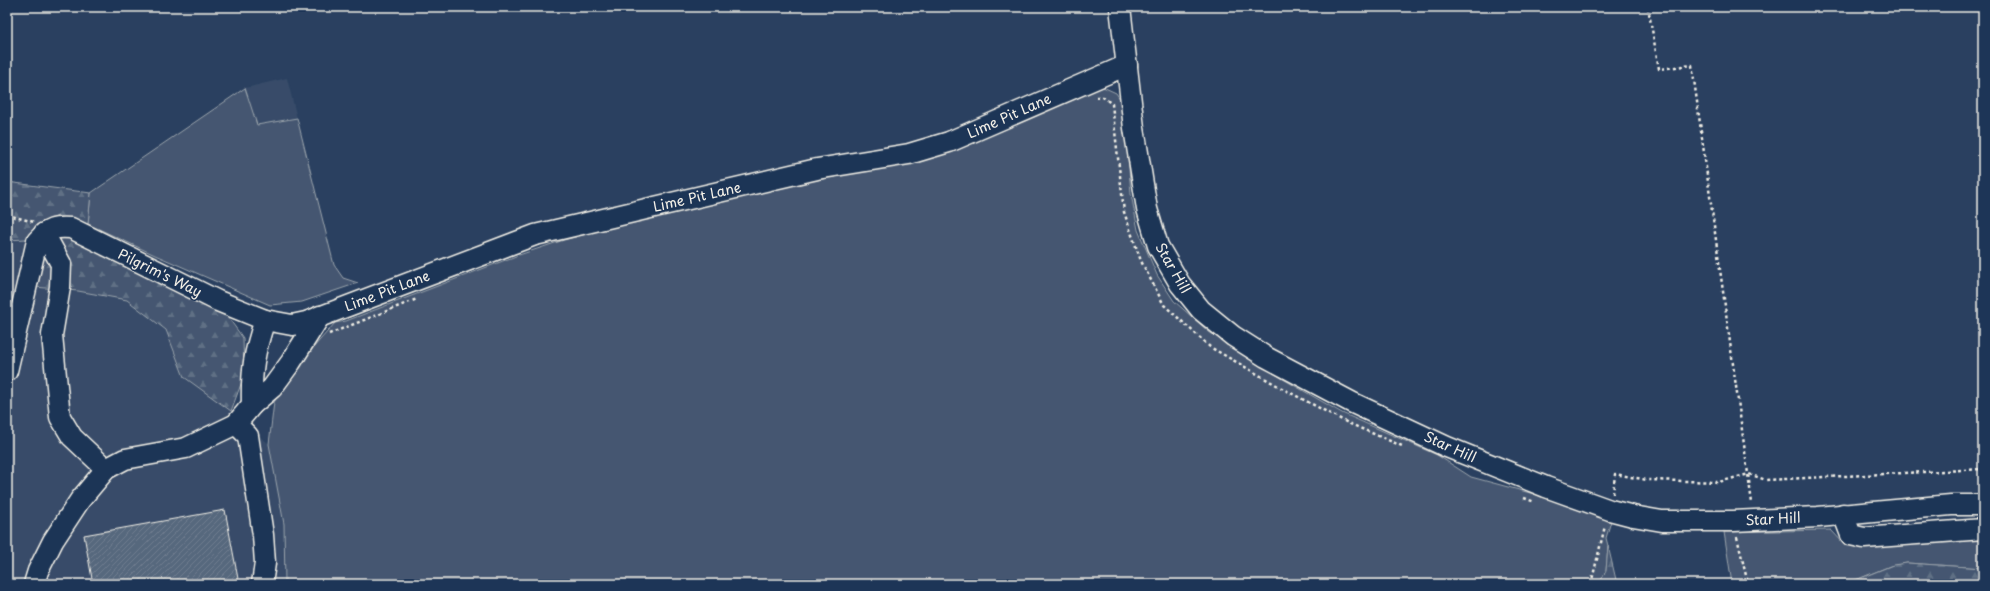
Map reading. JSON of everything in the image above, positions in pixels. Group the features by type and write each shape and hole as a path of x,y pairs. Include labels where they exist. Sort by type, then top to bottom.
{"street":[{"name":"Star Hill","path":"1120,7 1134,128 1149,217 1158,246 1180,284 1201,310 1233,336 1266,357 1353,402 1447,447 1546,487 1604,520 1733,521 1951,505 1983,505"},
{"name":"Lime Pit Lane","path":"265,320 292,325 306,322 535,235 817,169 916,152 949,142 1127,65"},
{"name":"Pilgrim's Way","path":"50,230 71,228 218,301 265,320"},
{"path":"7,371 37,241 50,230 61,264 60,287 52,335 60,417 72,437 106,469"},
{"path":"34,584 38,571 53,541 80,500 106,469 125,459 186,448 236,424 252,405 272,388 291,362 320,316"},
{"path":"252,405 251,378 254,352 265,320"},
{"path":"236,424 248,436 249,442 263,535 265,563 262,584"},
{"path":"1843,514 1851,535 1864,538 1983,528"}],"path":[{"path":"1648,7 1659,69 1692,66 1749,474 1754,520"},
{"path":"1093,97 1103,97 1112,104 1124,212 1141,261 1164,305 1210,347 1287,391 1348,423 1406,448"},
{"path":"320,316 326,335 422,298"},
{"path":"1591,584 1615,474 1647,480 1719,482 1749,474 1766,480 1983,469"},
{"path":"1518,496 1538,503"},
{"path":"1733,521 1748,584"}],"shaded area":[{"path":"287,78 297,118 257,126 245,88"},
{"path":"26,239 41,253 35,287 78,291 127,300 166,330 184,377 231,411 269,444 284,524 284,584 7,584 7,240"}],"green space":[{"path":"1103,87 1116,93 1124,105 1131,194 1138,230 1157,275 1174,301 1209,332 1283,379 1342,413 1437,455 1471,477 1545,497 1611,521 1606,538 1608,546 1606,571 1599,584 285,584 284,524 269,444 274,402 298,365 335,323 346,321 516,256 564,240 660,214 772,188 920,161 949,153 1077,95"},
{"path":"245,88 257,125 297,118 334,265 343,278 358,283 302,302 270,305 88,224 91,193"},
{"path":"7,182 91,193 88,224 57,216 26,239 7,240"},
{"path":"70,236 128,268 225,313 243,338 244,376 231,411 184,377 166,330 127,300 78,291 35,287 41,253 56,237"},
{"path":"1831,530 1846,546 1946,536 1954,543 1983,537 1983,568 1907,563 1890,566 1846,584 1732,584 1724,532"},
{"path":"1608,546 1617,584 1599,584 1606,571"},
{"path":"1907,563 1983,568 1983,584 1846,584 1893,565"}],"building":[{"path":"225,510 239,584 93,584 84,535"}]}
